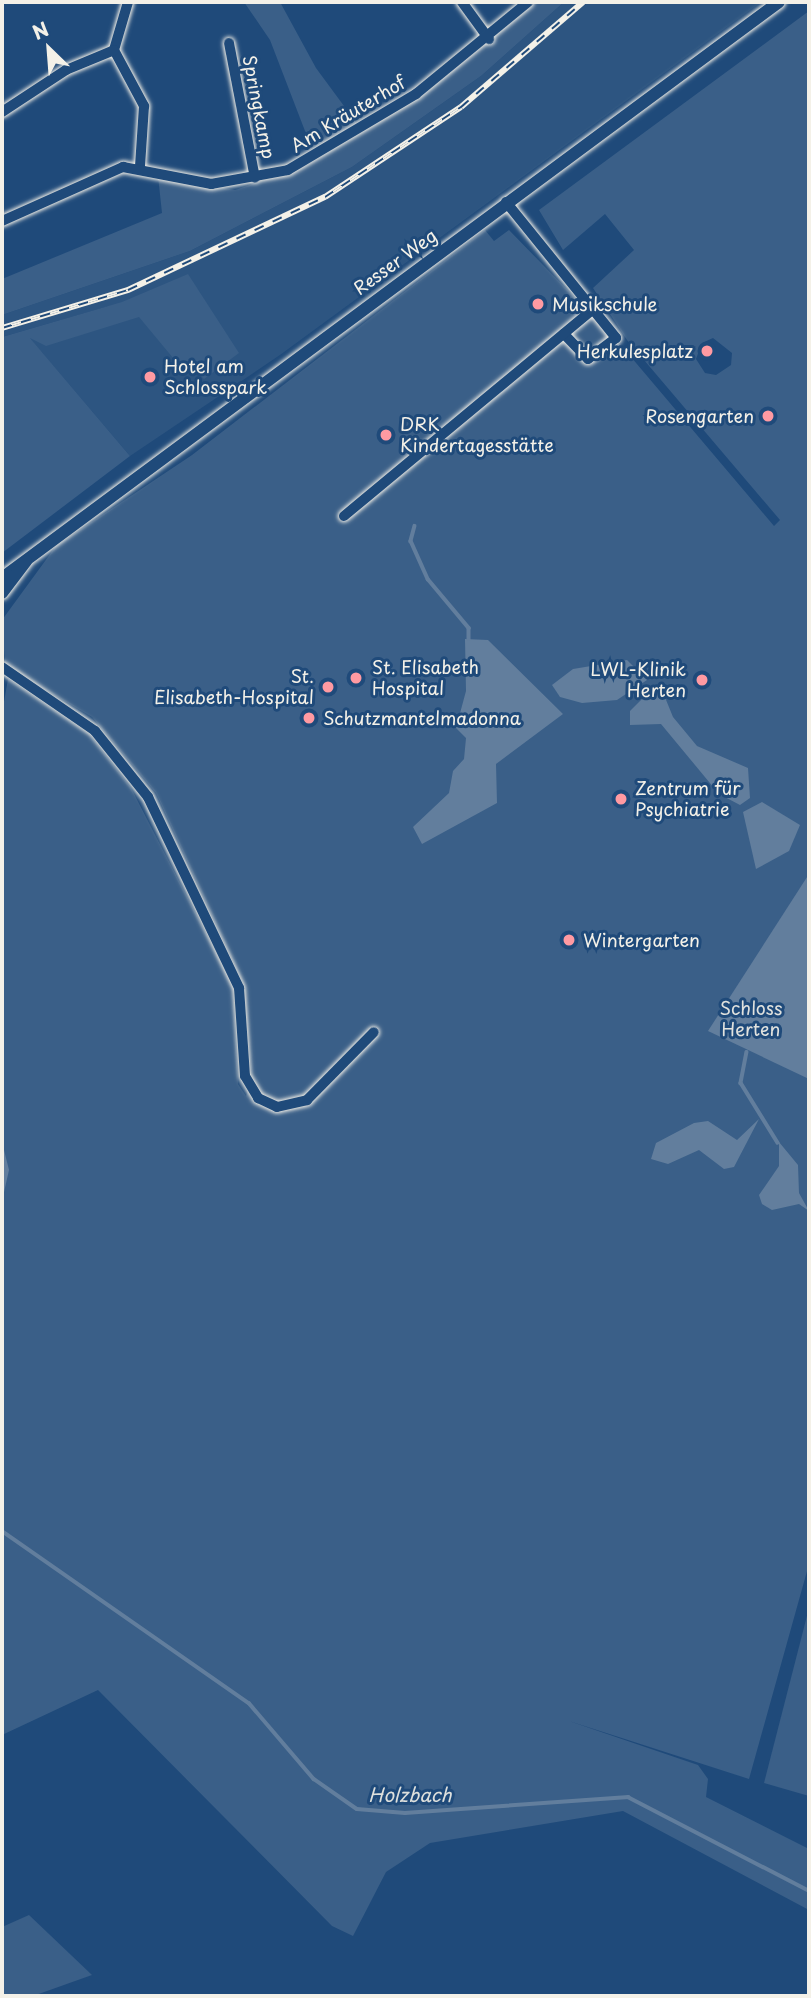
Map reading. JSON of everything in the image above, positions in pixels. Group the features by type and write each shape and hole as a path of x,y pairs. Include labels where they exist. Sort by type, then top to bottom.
{"main road":[{"name":"Resser Weg","path":"2,578 33,552 779,2"},
{"name":"Resser Weg","path":"2,593 33,552"}],"street":[{"path":"128,2 114,50 144,106 140,166"},
{"path":"462,2 489,39"},
{"name":"Am Kräuterhof","path":"2,221 124,167 140,166 211,184 255,178 328,149 489,39 527,2"},
{"name":"Springkamp","path":"229,43 255,178"},
{"path":"2,112 66,70 114,50"},
{"path":"506,202 615,333 608,347 588,359 564,334"},
{"path":"344,516 596,307"},
{"path":"2,667 95,731 148,797 239,988 245,1076 258,1098 277,1107 307,1100 374,1032"}],"shaded area":[{"path":"564,2 761,2 280,355 130,456 28,336 109,306 2,337 2,315 190,251 352,167 481,76"},
{"path":"465,639 488,640 563,714 496,764 497,803 422,844 413,827 449,793 453,771 464,759 466,738 456,728 466,691"},
{"path":"627,660 647,680 617,700 582,703 560,697 552,685 573,669"},
{"path":"653,688 662,690 673,717 697,746 748,768 750,798 740,805 719,794 661,724 630,725 630,711"},
{"path":"762,802 800,825 789,851 756,869 743,812"},
{"path":"809,874 809,1079 708,1031"},
{"path":"759,1119 734,1167 724,1169 699,1150 668,1164 651,1159 656,1143 694,1123 708,1121 737,1140"},
{"path":"2,1142 9,1170 2,1201"},
{"path":"779,1142 798,1165 799,1193 809,1211 799,1204 772,1210 762,1204 759,1195 779,1166"}],"green space":[{"path":"244,2 280,2 316,68 358,125 319,149 305,131 270,40"},
{"path":"536,2 564,2 481,76 352,167 190,251 2,315 2,279 162,213 158,176 235,190 306,166 415,100"},
{"name":"Schloss Herten","path":"809,11 809,1564 749,1779 569,1721 698,1765 708,1779 706,1797 809,1849 809,1910 623,1811 430,1843 386,1872 353,1936 332,1926 98,1690 2,1735 2,713 8,679 89,734 131,788 233,986 238,1084 246,1096 252,1078 244,985 156,793 92,717 5,666 2,620 56,546 192,455 485,230 494,241 509,230 620,344 774,526 780,520 627,340 593,288 634,250 605,214 563,250 539,210","holes":["713,338 732,353 731,365 716,375 705,373 696,359 702,343"]},
{"path":"188,274 239,353 204,379 190,366 183,370 139,317 46,346 30,338 130,456 2,553 2,337 122,302"},
{"path":"809,1608 809,1796 764,1783"},
{"path":"29,1915 92,1975 33,1996 2,1996 2,1927"}],"waterway":[{"path":"415,526 411,541 428,579 469,628 469,639"},
{"path":"747,1052 741,1083 778,1143"},
{"name":"Holzbach","path":"2,1531 249,1703 314,1779 357,1809 405,1813 628,1797 809,1891"}],"railway":[{"path":"2,328 128,290 325,197 461,107 583,2"}],"place":[{"name":"Musikschule","path":"538,304"},
{"name":"Herkulesplatz","path":"707,351"},
{"name":"Hotel am Schlosspark","path":"150,377"},
{"name":"Rosengarten","path":"768,416"},
{"name":"DRK Kindertagesstätte","path":"386,435"},
{"name":"St. Elisabeth Hospital","path":"356,678"},
{"name":"LWL-Klinik Herten","path":"702,680"},
{"name":"St. Elisabeth-Hospital","path":"328,687"},
{"name":"Schutzmantelmadonna","path":"309,718"},
{"name":"Zentrum für Psychiatrie","path":"621,799"},
{"name":"Wintergarten","path":"569,940"}]}
